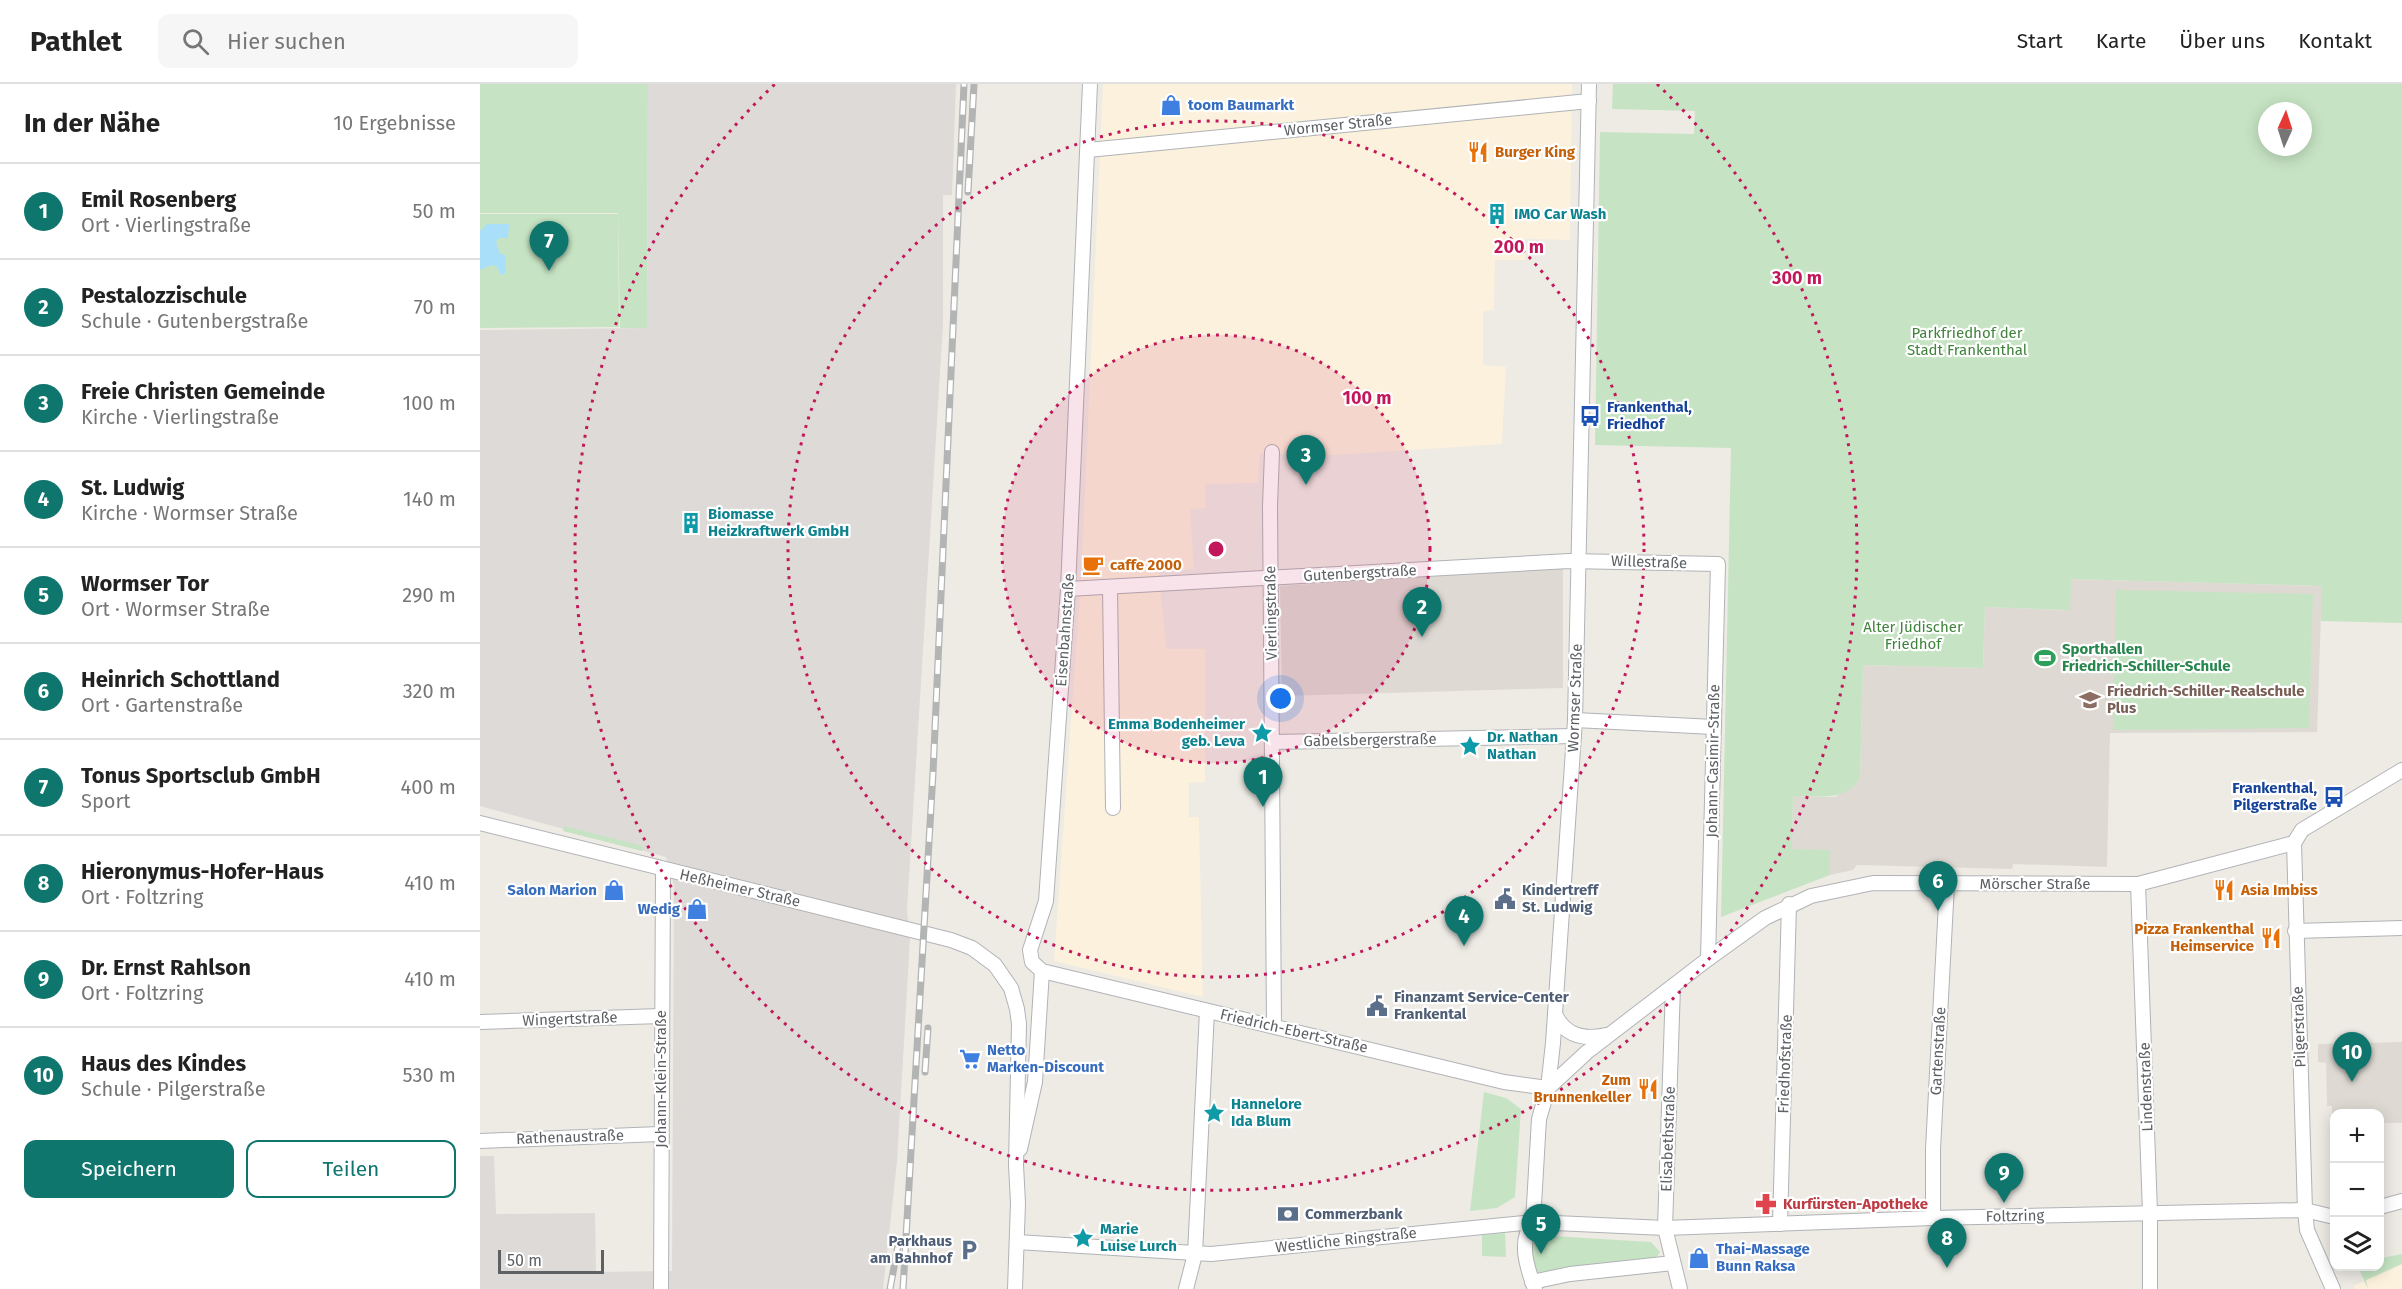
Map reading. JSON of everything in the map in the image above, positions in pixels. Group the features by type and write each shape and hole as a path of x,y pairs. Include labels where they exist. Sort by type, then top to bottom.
{"street":[{"name":"Eisenbahnstraße","path":"1016,1165 1028,1124 1035,1082 1042,971 1032,962 1030,950 1046,902 1068,589 1090,84"},
{"name":"Wormser Straße","path":"1533,1285 1524,1240 1525,1232 1533,1222 1539,1119 1548,1088 1575,720 1589,84"},
{"name":"Wormser Straße","path":"1088,150 1588,101"},
{"name":"Vierlingstraße","path":"1272,452 1270,578 1274,1026"},
{"name":"Willestraße","path":"1580,561 1718,564"},
{"name":"Gutenbergstraße","path":"1068,589 1580,561"},
{"name":"Johann-Casimir-Straße","path":"1708,959 1718,564"},
{"path":"1110,587 1113,808"},
{"path":"1575,720 1714,727"},
{"name":"Gabelsbergerstraße","path":"1273,742 1574,736"},
{"path":"2294,843 2302,830 2402,770"},
{"name":"Heßheimer Straße","path":"480,823 951,940 972,948 995,965"},
{"name":"Mörscher Straße","path":"1548,1088 1611,1034 1708,959 1789,904 1841,887 1873,883 2138,884 2294,843"},
{"name":"Pilgerstraße","path":"2294,843 2305,1210"},
{"name":"Johann-Klein-Straße","path":"661,1289 663,869"},
{"name":"Gartenstraße","path":"1933,1218 1933,1149 1947,884"},
{"name":"Lindenstraße","path":"2138,884 2150,1212 2150,1289"},
{"name":"Friedhofstraße","path":"1780,1224 1789,904"},
{"path":"2295,931 2402,928"},
{"name":"Eisenbahnstraße","path":"995,965 1011,988 1019,1024 1015,1289"},
{"name":"Friedrich-Ebert-Straße","path":"1042,971 1504,1082 1548,1088"},
{"name":"Elisabethstraße","path":"1673,986 1665,1228 1680,1289"},
{"path":"1186,1289 1195,1254 1207,1011"},
{"path":"1555,1014 1566,1031 1578,1036 1588,1038 1611,1034"},
{"name":"Wingertstraße","path":"480,1022 661,1016"},
{"name":"Rathenaustraße","path":"480,1141 660,1134"},
{"path":"2384,1206 2402,1201"},
{"path":"2305,1210 2307,1230 2333,1289"},
{"name":"Foltzring","path":"1533,1222 1665,1228 2150,1212 2305,1210 2330,1216"},
{"name":"Westliche Ringstraße","path":"1017,1242 1195,1254 1533,1222"},
{"path":"1533,1285 1570,1274 1673,1263"}],"shaded area":[{"path":"648,84 956,84 952,195 943,195 943,324 907,910 910,939 897,1161 883,1289 480,1289 480,1156 494,1156 496,1214 595,1213 596,1272 672,1271 674,886 666,857 480,806 480,330 647,328"},
{"path":"1103,84 1572,84 1570,240 1525,239 1525,260 1495,260 1494,310 1483,311 1483,365 1506,367 1502,444 1319,456 1260,453 1258,483 1205,484 1205,508 1190,510 1194,569 1159,572 1166,649 1205,649 1205,782 1189,783 1189,817 1199,817 1203,997 1054,961 1081,579"},
{"path":"1563,568 1563,688 1282,696 1280,586"},
{"name":"Friedrich-Schiller-Realschule Plus","path":"2070,579 2322,586 2317,732 2110,733 2107,867 2013,864 2012,869 1857,865 1853,870 1830,875 1830,851 1792,849 1793,796 1835,797 1860,778 1863,665 1983,668 1985,607 2069,610"},
{"path":"2402,1042 2402,1123 2384,1123 2384,1109 2332,1109 2332,1106 2327,1106 2326,1063 2318,1062 2318,1044"},
{"path":"2402,1264 2402,1289 2355,1289 2353,1286"}],"green space":[{"path":"480,84 648,84 647,328 620,328 618,213 480,213"},
{"name":"Parkfriedhof der Stadt Frankenthal","path":"1613,84 2402,84 2402,623 2321,621 2321,586 2071,579 2070,610 1985,607 1983,668 1863,665 1860,778 1854,786 1839,794 1793,796 1792,849 1830,850 1830,875 1721,917 1731,448 1595,445 1600,132 1694,134 1695,111 1612,109"},
{"path":"480,214 618,214 619,327 480,328"},
{"path":"2116,590 2313,594 2309,728 2113,730"},
{"path":"564,826 643,846 642,851 563,831"},
{"path":"1484,1092 1506,1098 1521,1109 1515,1197 1497,1208 1470,1211"},
{"path":"1505,1233 1506,1257 1482,1256 1482,1235"},
{"path":"1536,1235 1651,1242 1660,1252 1653,1263 1562,1269 1538,1273 1531,1267 1532,1237"},
{"path":"2402,1254 2402,1264 2366,1280 2368,1289 2360,1271 2384,1271 2384,1258"}],"water":[{"path":"487,224 509,224 508,238 499,238 496,242 500,254 506,255 505,274 501,275 497,267 492,265 480,270 480,231"}],"railway":[{"path":"903,1289 933,773 964,84"},
{"path":"968,192 974,84"},
{"path":"925,1072 928,1028"},
{"path":"890,1289 899,1240"}],"place":[{"name":"toom Baumarkt","path":"1171,105"},
{"name":"Burger King","path":"1478,152"},
{"name":"IMO Car Wash","path":"1497,214"},
{"name":"Tonus Sportsclub GmbH","path":"549,271"},
{"name":"Frankenthal, Friedhof","path":"1590,416"},
{"name":"Freie Christen Gemeinde","path":"1306,485"},
{"name":"Biomasse Heizkraftwerk GmbH","path":"691,523"},
{"name":"caffe 2000","path":"1093,565"},
{"name":"Pestalozzischule","path":"1422,637"},
{"name":"Sporthallen Friedrich-Schiller-Schule","path":"2045,658"},
{"name":"Friedrich-Schiller-Realschule Plus","path":"2090,700"},
{"name":"Emma Bodenheimer geb. Leva","path":"1262,733"},
{"name":"Dr. Nathan Nathan","path":"1470,746"},
{"name":"Frankenthal, Pilgerstraße","path":"2334,797"},
{"name":"Emil Rosenberg","path":"1263,807"},
{"name":"Salon Marion","path":"614,890"},
{"name":"Asia Imbiss","path":"2224,890"},
{"name":"Kindertreff St. Ludwig","path":"1505,899"},
{"name":"Wedig","path":"697,909"},
{"name":"Heinrich Schottland","path":"1938,911"},
{"name":"Pizza Frankenthal Heimservice","path":"2271,938"},
{"name":"St. Ludwig","path":"1464,946"},
{"name":"Finanzamt Service-Center Frankental","path":"1377,1006"},
{"name":"Netto Marken-Discount","path":"970,1059"},
{"name":"Haus des Kindes","path":"2352,1082"},
{"name":"Zum Brunnenkeller","path":"1648,1089"},
{"name":"Hannelore Ida Blum","path":"1214,1113"},
{"name":"Dr. Ernst Rahlson","path":"2004,1203"},
{"name":"Kurfürsten-Apotheke","path":"1766,1204"},
{"name":"Commerzbank","path":"1288,1214"},
{"name":"Marie Luise Lurch","path":"1083,1238"},
{"name":"Parkhaus am Bahnhof","path":"969,1250"},
{"name":"Wormser Tor","path":"1541,1254"},
{"name":"Thai-Massage Bunn Raksa","path":"1699,1258"},
{"name":"Hieronymus-Hofer-Haus","path":"1947,1268"}],"park label":[{"name":"Alter Jüdischer Friedhof","path":"1913,636"}]}
